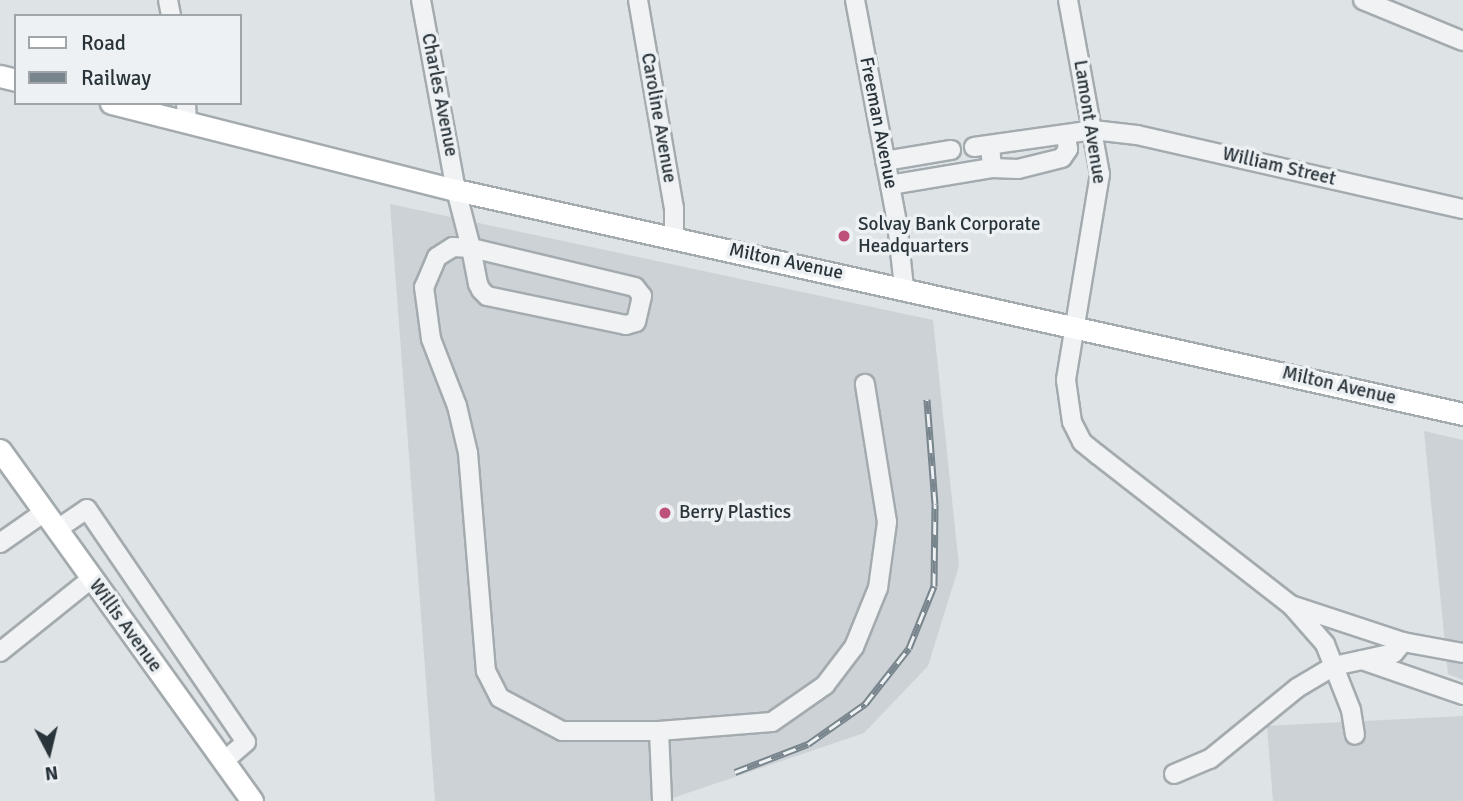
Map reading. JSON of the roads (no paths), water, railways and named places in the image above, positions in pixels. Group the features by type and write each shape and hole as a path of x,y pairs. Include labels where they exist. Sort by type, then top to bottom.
{"main road":[{"name":"Milton Avenue","path":"126,105 187,113 456,190 1463,414"},
{"name":"Willis Avenue","path":"0,450 49,522 252,801"}],"street":[{"name":"Charles Avenue","path":"421,0 456,190 478,284 487,296 626,325 636,322 642,296 635,287 471,248"},
{"name":"Caroline Avenue","path":"638,0 674,208 674,237"},
{"name":"Freeman Avenue","path":"855,0 890,185 904,288"},
{"name":"Lamont Avenue","path":"1068,0 1093,130 1100,195 1073,326 1066,380 1072,422 1082,442 1291,605"},
{"path":"1363,0 1463,41"},
{"name":"William Street","path":"992,167 982,146 1093,130 1137,135 1463,209"},
{"path":"890,185 992,167 1018,169 1062,158 1068,149 1066,135"},
{"path":"885,160 951,150"},
{"path":"471,248 453,247 437,257 424,287 431,339 457,406 468,453 486,671 500,698 562,731 659,731 772,722 825,685 853,647 878,588 887,522 865,384"},
{"path":"0,543 87,509 246,742 223,761"},
{"path":"0,652 91,579"},
{"path":"1291,605 1403,642 1463,653"},
{"path":"1291,605 1325,644 1351,710 1355,735"},
{"path":"1174,774 1210,760 1297,688 1334,666 1394,653 1403,642"},
{"path":"1362,660 1463,695"},
{"path":"659,731 662,801"}],"railway":[{"path":"735,772 808,744 865,704 909,648 934,586 935,504 927,399"}],"place":[{"name":"Solvay Bank Corporate Headquarters","path":"844,236"},
{"name":"Berry Plastics","path":"665,513"}]}
